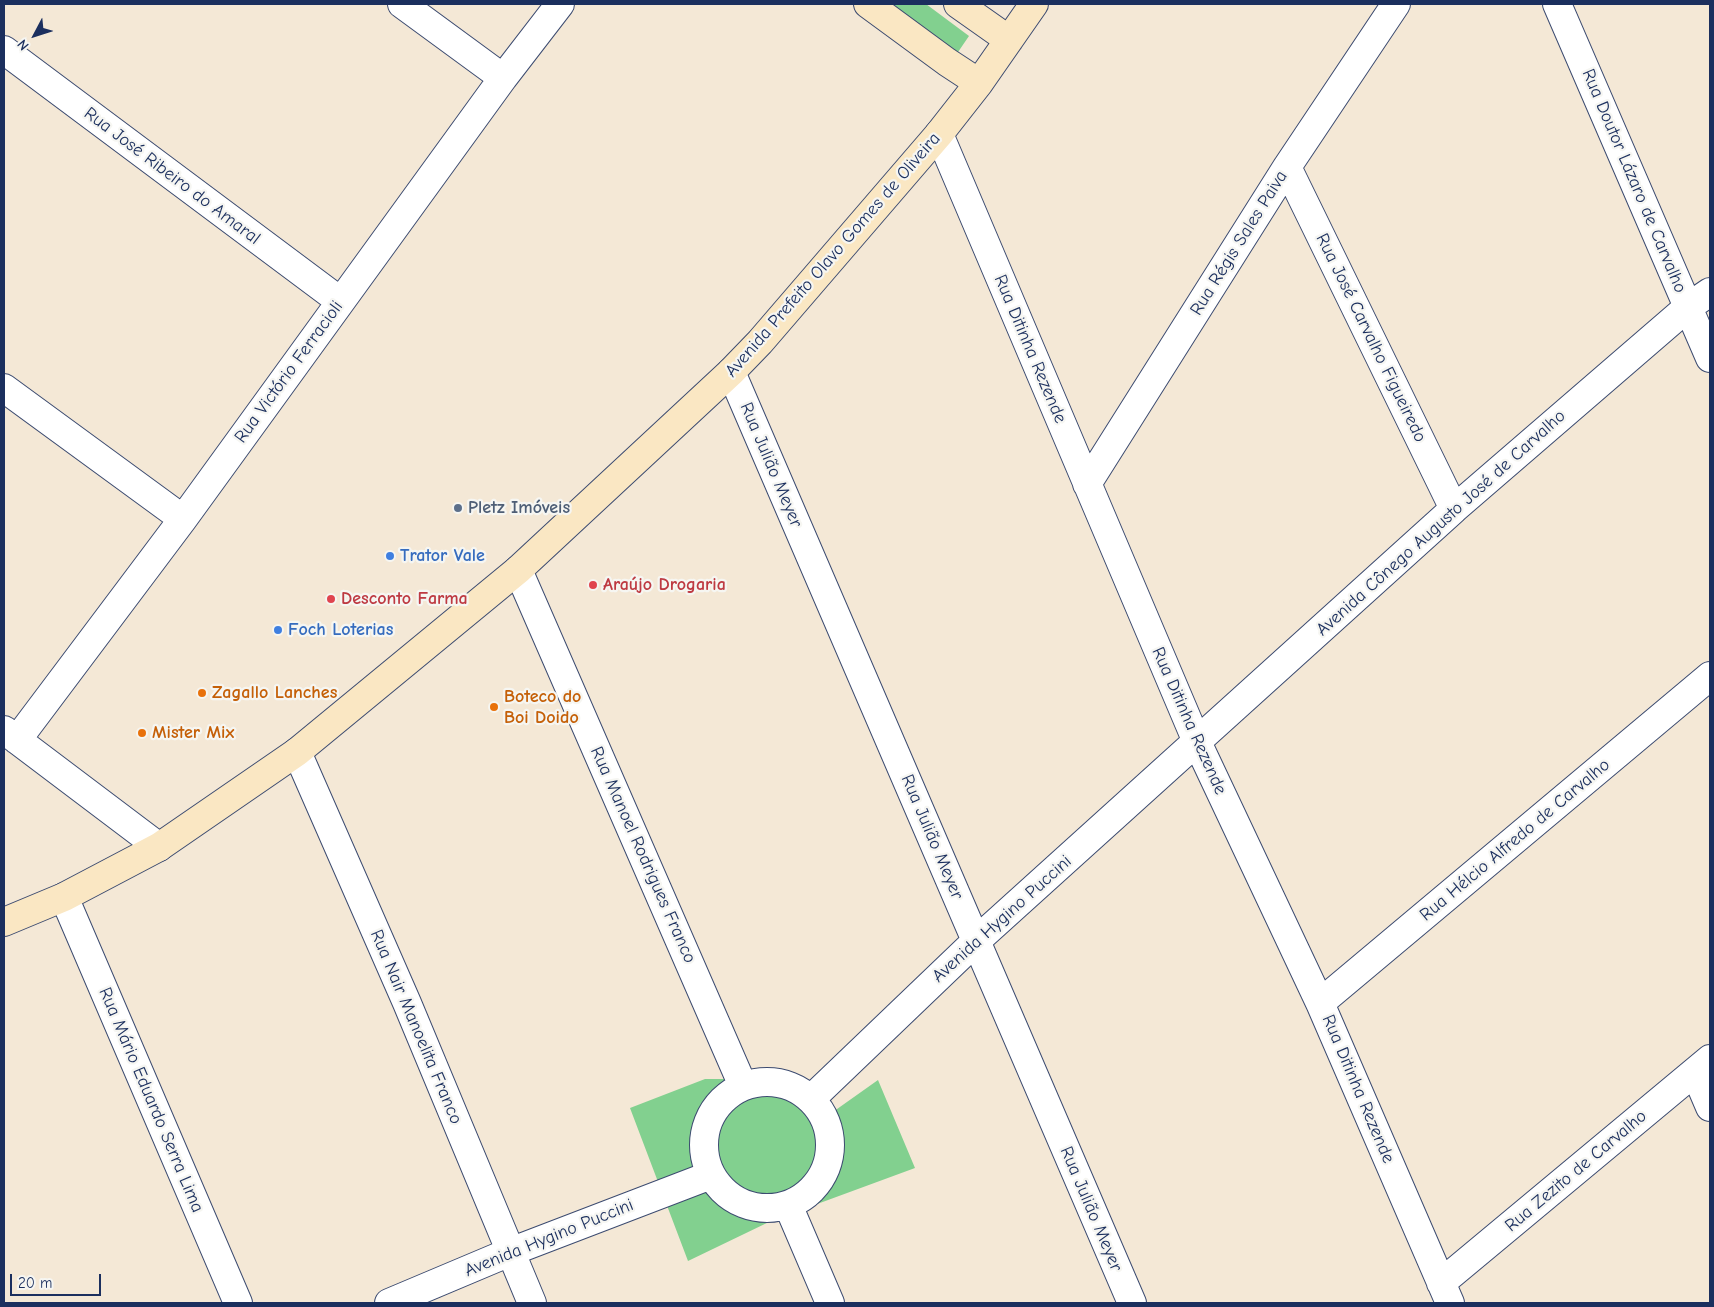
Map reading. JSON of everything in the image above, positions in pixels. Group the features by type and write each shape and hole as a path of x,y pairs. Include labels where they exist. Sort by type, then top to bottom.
{"main road":[{"path":"868,4 979,83"},
{"path":"958,4 1009,40"},
{"name":"Avenida Prefeito Olavo Gomes de Oliveira","path":"4,922 64,897 159,847 297,752 518,570 731,372 760,342 939,134 979,83 1034,4"}],"street":[{"path":"402,4 502,78"},
{"name":"Rua Victório Ferracioli","path":"10,735 183,519 502,78 560,4"},
{"name":"Rua Régis Sales Paiva","path":"1087,484 1287,167 1396,4"},
{"name":"Rua Doutor Lázaro de Carvalho","path":"1557,4 1699,300 1710,358"},
{"name":"Rua José Ribeiro do Amaral","path":"4,50 340,301"},
{"name":"Rua Ditinha Rezende","path":"939,134 1197,742 1320,1003 1446,1293"},
{"name":"Rua José Carvalho Figueiredo","path":"1287,167 1454,509"},
{"name":"Avenida Cônego Augusto José de Carvalho","path":"1197,742 1454,509 1699,300"},
{"name":"Rua Julião Meyer","path":"731,372 1132,1303"},
{"path":"4,388 183,519"},
{"name":"Rua Manoel Rodrigues Franco","path":"518,570 743,1086"},
{"name":"Rua Hélcio Alfredo de Carvalho","path":"1320,1003 1710,676"},
{"path":"10,735 159,847"},
{"name":"Avenida Hygino Puccini","path":"811,1099 976,940 1197,742"},
{"name":"Rua Nair Manoelita Franco","path":"297,752 407,1003 532,1303"},
{"name":"Rua Mário Eduardo Serra Lima","path":"64,897 238,1303"},
{"path":"1703,1066 1710,1108"},
{"name":"Rua Zezito de Carvalho","path":"1446,1293 1703,1066"},
{"path":"767,1081 790,1086 811,1099 822,1113 829,1130 831,1149 827,1168 818,1184 804,1196 788,1205 770,1209 752,1207 736,1201 721,1189 711,1175 704,1155 704,1133 711,1113 725,1096 743,1086 767,1081"},
{"name":"Avenida Hygino Puccini","path":"389,1303 510,1252 711,1175"},
{"path":"788,1205 830,1303"}],"green space":[{"path":"888,4 926,4 969,36 956,55"},
{"path":"705,1079 745,1079 793,1083 813,1096 830,1114 878,1080 915,1168 771,1221 688,1261 630,1108"}],"place":[{"name":"Pletz Imóveis","path":"458,508"},
{"name":"Trator Vale","path":"390,556"},
{"name":"Araújo Drogaria","path":"593,585"},
{"name":"Desconto Farma","path":"331,599"},
{"name":"Foch Loterias","path":"278,630"},
{"name":"Zagallo Lanches","path":"202,693"},
{"name":"Boteco do Boi Doido","path":"494,707"},
{"name":"Mister Mix","path":"142,733"}]}
